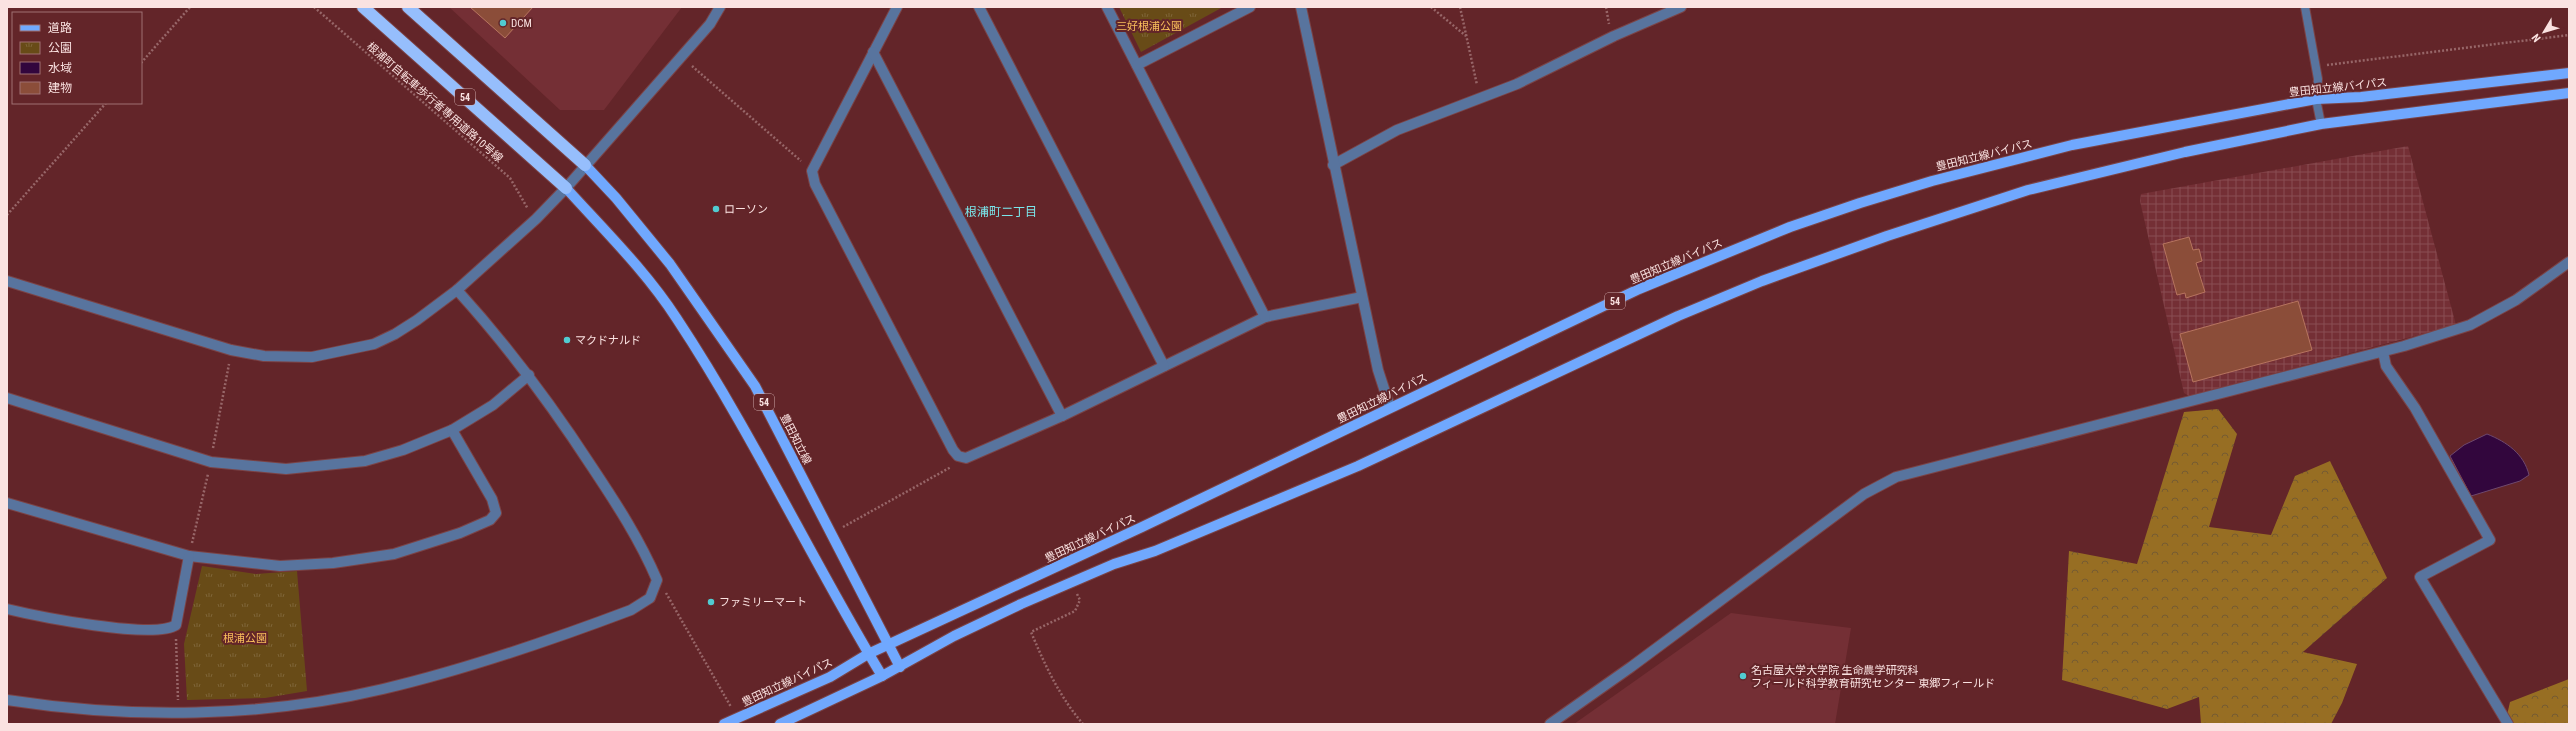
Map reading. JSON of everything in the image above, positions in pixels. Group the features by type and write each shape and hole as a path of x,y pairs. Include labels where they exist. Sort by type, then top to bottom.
{"highway":[{"name":"54","path":"363,7 566,188"},
{"name":"54","path":"408,7 585,165"}],"main road":[{"name":"豊田知立線バイパス","path":"724,724 830,677 868,654 1135,530 1639,289 1790,227 1860,203 1932,181 2072,145 2316,99 2368,96 2569,73"},
{"path":"780,724 900,667 954,636 1072,582 1114,564 1155,551 1358,466 1678,316 1762,281 1887,236 2028,190 2185,152 2321,124 2569,93"},
{"name":"豊田知立線","path":"585,165 616,198 670,264 755,386 900,667"},
{"name":"54","path":"566,188 639,268 677,318 765,465 868,654 882,676"}],"street":[{"path":"7,281 231,350 264,356 312,357 374,344 395,334 457,290 536,219 566,188 682,57 710,24 720,7"},
{"path":"897,7 812,171 815,184 953,450 958,456 966,458 1062,416 1265,317 1362,298"},
{"path":"978,7 1164,366"},
{"path":"1107,7 1265,317"},
{"path":"1137,65 1250,7"},
{"path":"1301,7 1333,165 1378,370 1390,407"},
{"path":"1333,165 1397,130 1517,84 1614,36 1681,7"},
{"path":"873,52 1062,416"},
{"path":"1550,724 1631,667 1864,494 1896,477 2383,352 2470,325 2516,300 2569,262"},
{"path":"7,700 87,710 178,712 271,708 313,702 382,690 478,664 631,610 650,598 657,580 647,558 609,492 553,407 529,375 457,290"},
{"path":"2383,352 2386,366 2414,408 2490,540 2420,577 2508,724"},
{"path":"7,398 211,462 286,469 366,461 403,450 452,430 493,405 529,375"},
{"path":"7,503 189,556 280,566 360,560 421,547 490,520 496,513 496,507 452,430"},
{"path":"7,609 109,627 150,631 176,625 189,556"}],"lane":[{"path":"2305,7 2318,79 2316,99 2321,124"}],"path":[{"path":"142,62 190,7"},
{"name":"根浦町自転車歩行者専用道路10号線","path":"314,7 510,178 536,219"},
{"path":"1431,7 1466,36"},
{"path":"1460,7 1480,98"},
{"path":"2316,66 2569,35"},
{"path":"682,57 812,171"},
{"path":"7,215 105,104"},
{"path":"189,556 211,462 231,350"},
{"path":"831,534 966,458"},
{"path":"657,580 674,606 737,718"},
{"path":"1072,582 1080,600 1075,611 1032,632 1058,689 1083,724"},
{"path":"176,625 178,712"}],"shaded area":[{"path":"449,7 682,7 604,110 560,110"},
{"path":"2408,146 2456,325 2189,396 2184,393 2140,201 2141,194"},
{"name":"名古屋大学大学院 生命農学研究科 フィールド科学教育研究センター 東郷フィールド","path":"1731,613 1851,628 1835,724 1574,724"}],"green space":[{"name":"三好根浦公園","path":"1119,7 1223,7 1141,52"},
{"path":"2218,409 2237,434 2209,527 2271,535 2295,476 2330,461 2387,578 2303,652 2357,664 2342,703 2331,724 2201,724 2199,697 2167,709 2062,680 2069,551 2137,564 2184,412"},
{"name":"根浦公園","path":"202,566 256,574 297,571 307,691 265,698 187,700 184,644"},
{"path":"2569,679 2569,724 2505,724 2510,702"}],"water":[{"path":"2487,434 2508,445 2514,450 2523,461 2529,475 2520,481 2471,496 2450,456 2464,445"}],"building":[{"name":"DCM","path":"470,7 533,7 505,38"},
{"path":"2189,237 2193,250 2199,249 2202,261 2196,263 2205,292 2186,298 2185,293 2177,295 2163,244"},
{"path":"2298,301 2312,350 2193,382 2180,334"}],"place":[{"name":"DCM","path":"503,23"},
{"name":"ローソン","path":"716,209"},
{"name":"マクドナルド","path":"567,340"},
{"name":"ファミリーマート","path":"711,602"},
{"name":"名古屋大学大学院 生命農学研究科 フィールド科学教育研究センター 東郷フィールド","path":"1743,676"}],"district":[{"name":"根浦町二丁目","path":"1001,212"}]}
